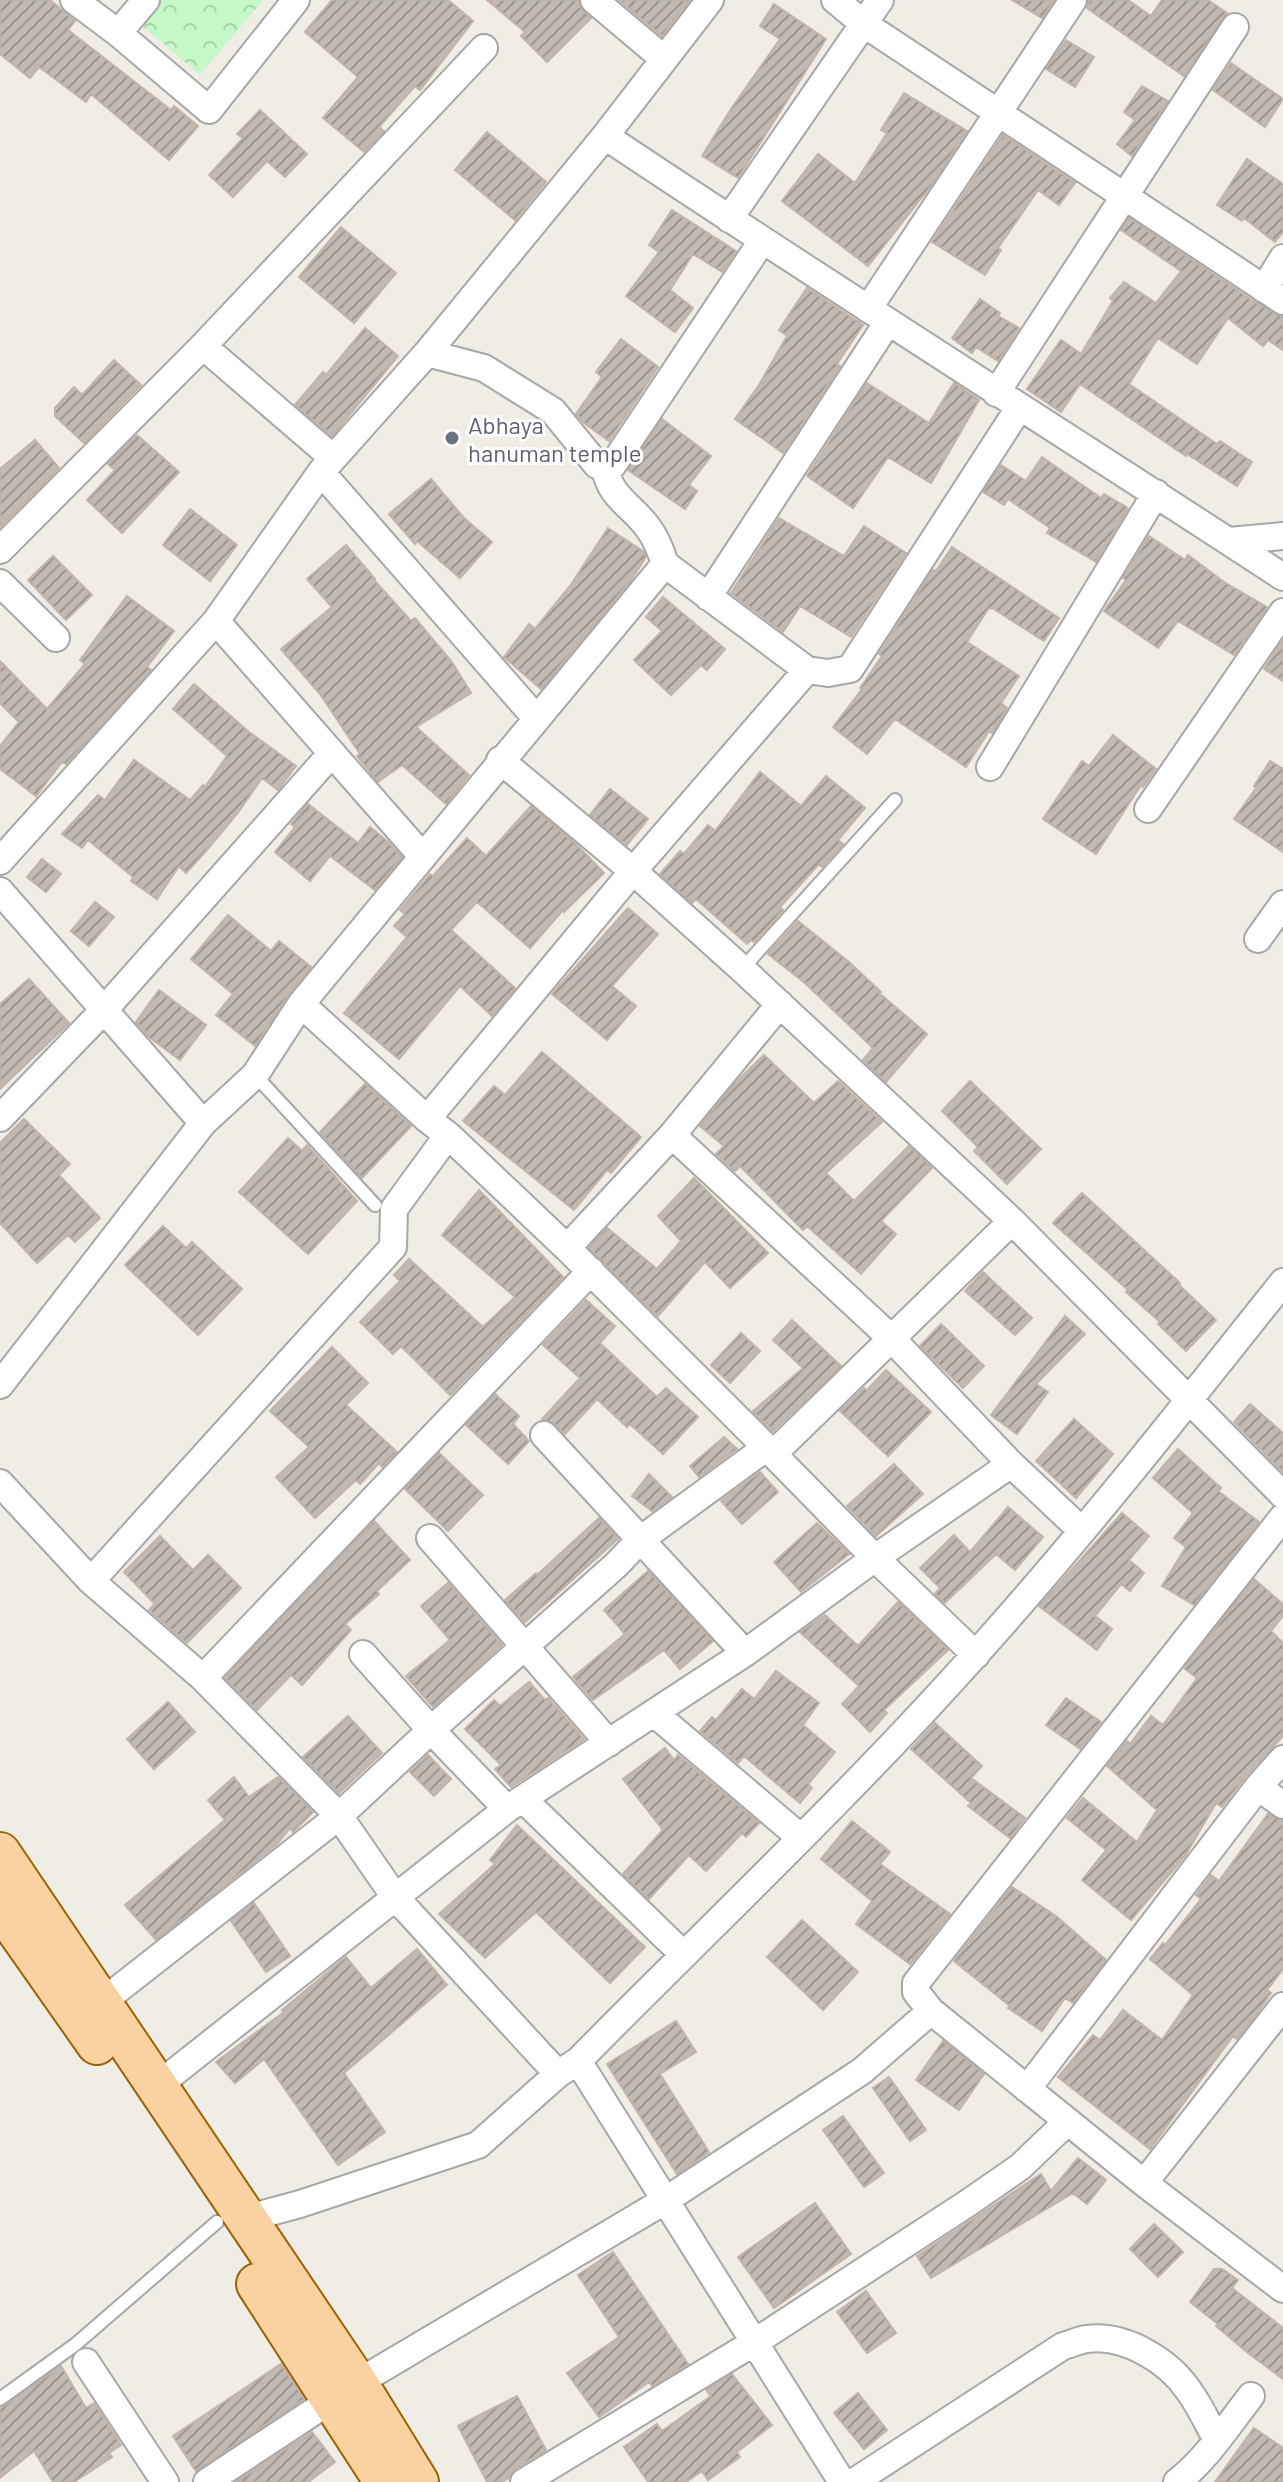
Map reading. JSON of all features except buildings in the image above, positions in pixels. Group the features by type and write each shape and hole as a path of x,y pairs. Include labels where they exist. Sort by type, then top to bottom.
{"main road":[{"path":"0,1853 157,2086 231,2220"},
{"path":"0,1906 231,2220 344,2392 418,2482"},
{"path":"344,2392 385,2482"}],"street":[{"path":"74,0 209,110 296,0"},
{"path":"118,33 146,0"},
{"path":"594,0 664,59"},
{"path":"0,861 216,621 327,465 427,353 605,136 710,0"},
{"path":"835,0 864,24 1273,295 1283,258"},
{"path":"729,219 880,0"},
{"path":"708,597 999,112 1073,0"},
{"path":"996,393 1235,27"},
{"path":"0,550 203,346 484,48"},
{"path":"605,136 762,241 1283,577"},
{"path":"427,353 484,368 543,404 553,411 597,465 605,468 612,466 762,241"},
{"path":"203,346 327,465 536,718"},
{"path":"605,468 607,483 616,497 648,526 665,564 807,670 828,673 850,669 1019,408"},
{"path":"990,767 1156,493"},
{"path":"1229,541 1283,536"},
{"path":"0,1385 203,1123 255,1075 301,1004 665,564"},
{"path":"0,583 56,638"},
{"path":"1148,809 1283,612"},
{"path":"216,621 423,857"},
{"path":"91,1581 393,1247 394,1209 438,1127 633,871 807,670"},
{"path":"0,1118 104,1010 332,753"},
{"path":"500,760 633,871 742,969 1012,1221 1283,1495"},
{"path":"0,891 203,1123"},
{"path":"1258,939 1283,904"},
{"path":"301,1004 591,1271 875,1558 976,1655"},
{"path":"567,1248 672,1135 780,1004"},
{"path":"672,1135 891,1338 1011,1464 1081,1530"},
{"path":"102,2002 339,1816 640,1540 770,1450 1012,1221"},
{"path":"203,1678 591,1271"},
{"path":"231,2220 300,2204 478,2145 568,2067 801,1838 976,1655 1189,1401 1283,1282"},
{"path":"544,1435 745,1653"},
{"path":"157,2086 515,1804 745,1653 1011,1464"},
{"path":"0,1483 91,1581 203,1678 339,1816 395,1897 568,2067 666,2200 842,2482"},
{"path":"1279,2278 1144,2183 1067,2122 931,2011 916,1992 916,1983 1283,1517"},
{"path":"430,1538 609,1743"},
{"path":"363,1654 431,1730 683,1954"},
{"path":"654,1713 801,1838"},
{"path":"1027,2089 1258,1787 1283,1759"},
{"path":"1258,1787 1283,1805"},
{"path":"1144,2183 1283,2006"},
{"path":"207,2482 344,2392 666,2200 862,2071 931,2011"},
{"path":"524,2482 755,2342 1020,2167 1067,2122"},
{"path":"854,2482 1063,2346 1087,2339 1106,2339 1138,2349 1166,2365 1188,2390 1217,2440"},
{"path":"86,2362 165,2482"},
{"path":"1177,2482 1188,2474 1251,2396"}],"lane":[{"path":"742,969 895,800"},
{"path":"255,1075 375,1205"},
{"path":"0,2399 76,2344 231,2220"}],"green space":[{"path":"158,0 263,0 200,75 139,23"}],"place":[{"name":"Abhaya hanuman temple","path":"452,438"}]}
